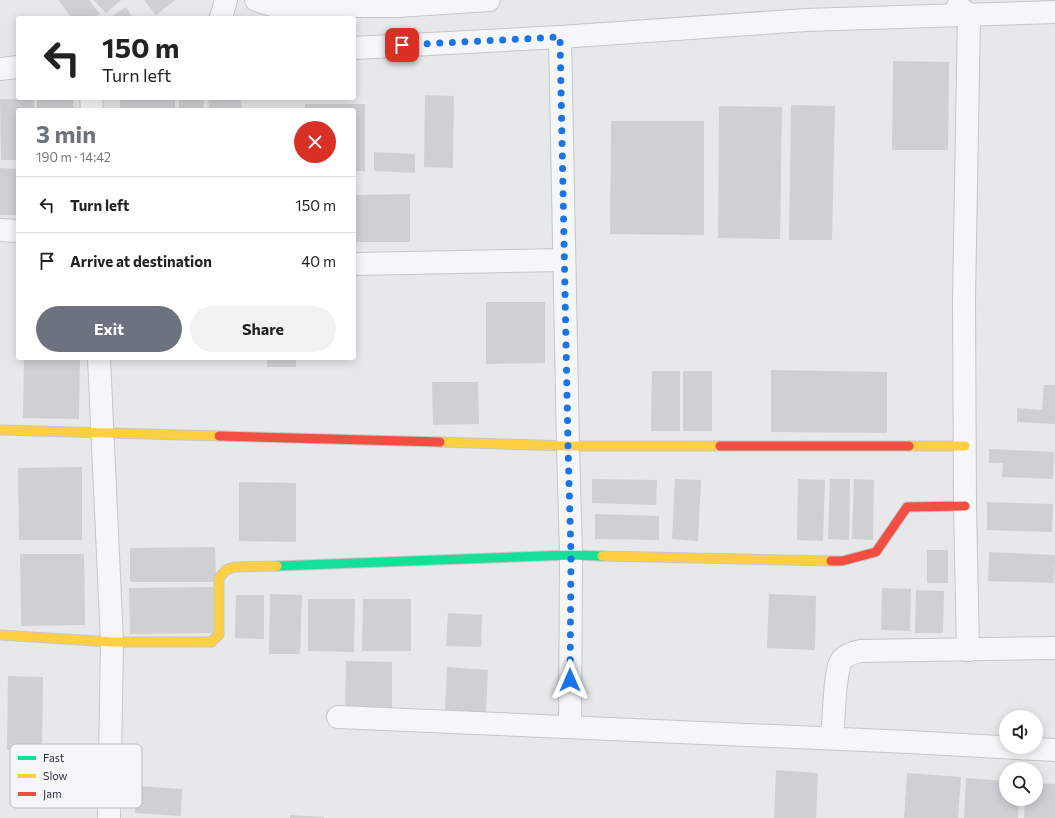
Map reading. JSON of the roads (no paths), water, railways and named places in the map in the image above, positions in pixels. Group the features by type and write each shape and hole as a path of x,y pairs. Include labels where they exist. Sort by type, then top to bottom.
{"street":[{"path":"222,16 226,0"},
{"path":"271,2 401,3 489,0"},
{"path":"951,0 969,15"},
{"path":"356,48 560,37 806,20 1055,12"},
{"path":"968,650 965,506 964,299 969,15"},
{"path":"560,37 571,555 570,727"},
{"path":"0,69 16,67"},
{"path":"0,230 16,231"},
{"path":"356,264 564,260"},
{"path":"99,360 112,642 110,744"},
{"path":"0,430 568,446 965,446"},
{"path":"0,635 112,642 211,642 219,635 219,578 224,571 232,566 254,567 571,555 842,562 876,552 907,507 965,506"},
{"path":"832,738 837,672 842,660 849,654 860,651 1055,648"},
{"path":"338,717 832,738 1055,750"},
{"path":"109,808 109,818"}]}
